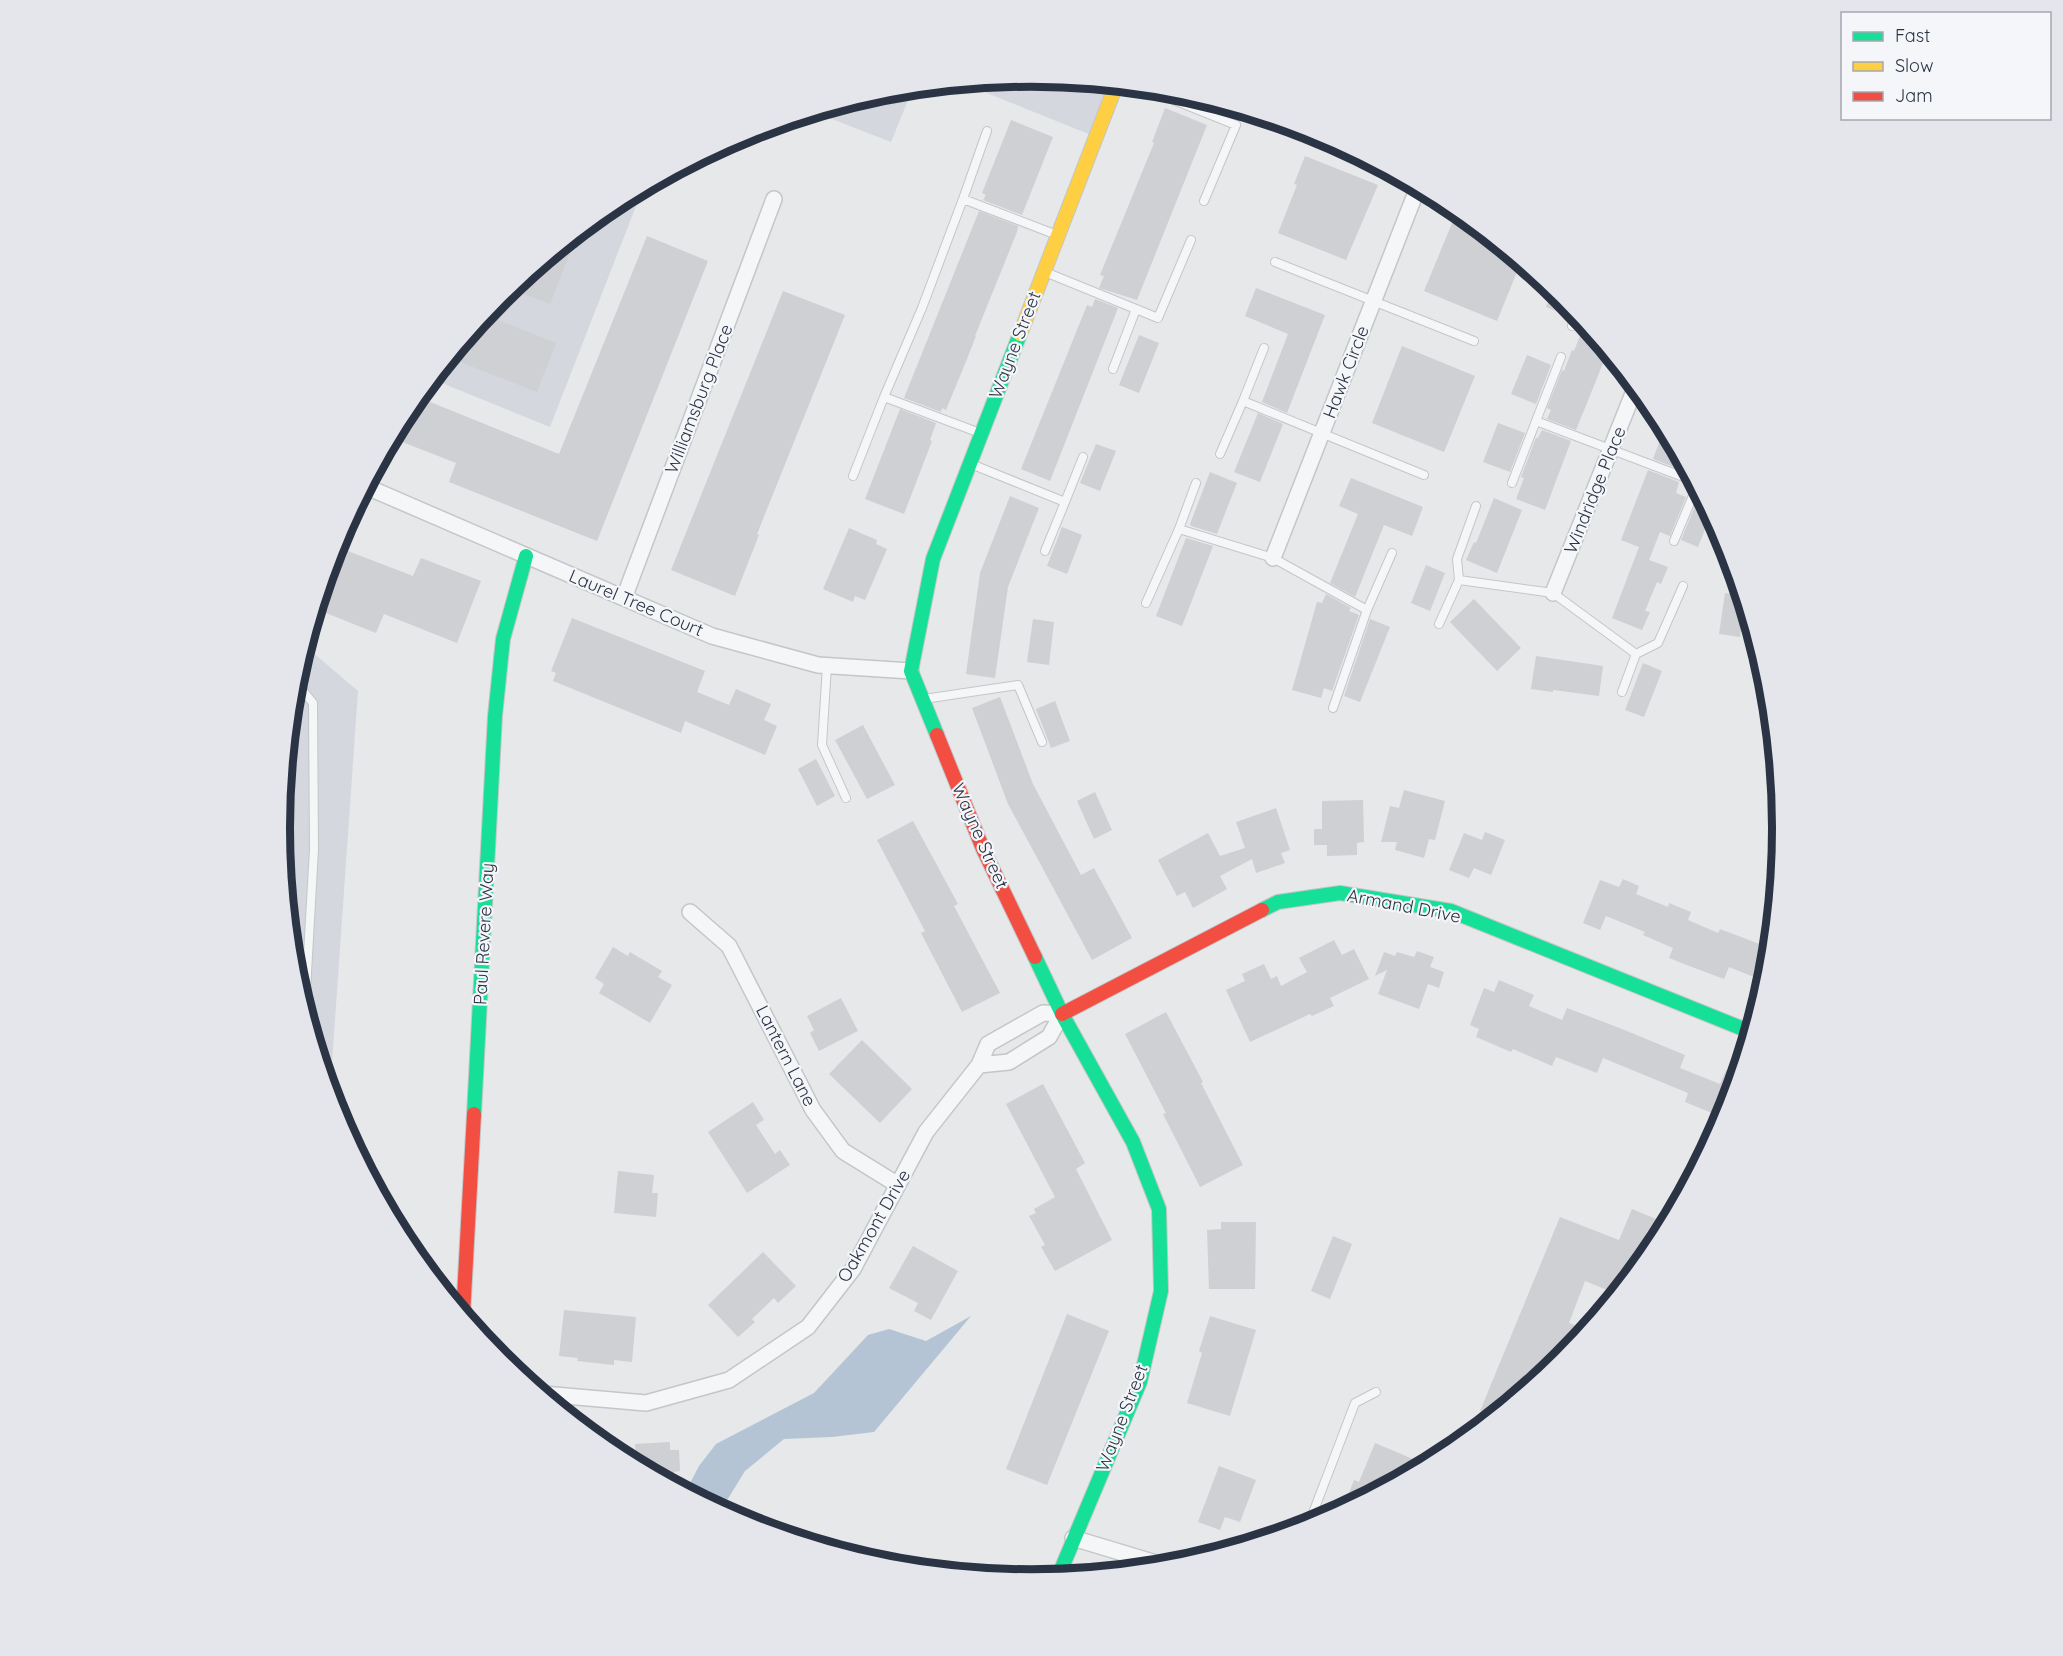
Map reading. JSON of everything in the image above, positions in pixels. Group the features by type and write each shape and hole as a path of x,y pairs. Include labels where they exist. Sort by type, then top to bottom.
{"street":[{"name":"Wayne Street","path":"1062,1568 1140,1382 1161,1291 1159,1209 1133,1142 1062,1014 983,849 911,671 933,559 1113,92"},
{"name":"Hawk Circle","path":"1273,558 1415,194"},
{"name":"Williamsburg Place","path":"624,598 774,199"},
{"name":"Windridge Place","path":"1553,594 1632,395"},
{"name":"Laurel Tree Court","path":"374,490 712,636 818,665 911,671"},
{"name":"Paul Revere Way","path":"465,1305 495,716 504,639 526,556"},
{"name":"Armand Drive","path":"1062,1014 1278,902 1340,893 1451,911 1744,1029"},
{"name":"Lantern Lane","path":"690,912 729,946 813,1110 843,1151 898,1185"},
{"name":"Oakmont Drive","path":"555,1395 646,1402 729,1380 808,1327 853,1269 926,1132 979,1065 988,1044 1043,1013 1062,1014"},
{"path":"979,1065 1009,1062 1049,1037 1062,1014"},
{"path":"1073,1538 1146,1560"}],"lane":[{"path":"1177,101 1236,125 1204,201"},
{"path":"853,476 915,319 922,308 987,131"},
{"path":"963,199 1058,236"},
{"path":"1044,272 1158,318 1191,240"},
{"path":"1275,262 1373,303 1474,341"},
{"path":"1113,369 1136,309"},
{"path":"1220,454 1264,348"},
{"path":"1512,483 1561,357"},
{"path":"884,397 981,434"},
{"path":"1243,401 1424,475"},
{"path":"1536,421 1683,477"},
{"path":"1045,551 1083,457"},
{"path":"970,464 1065,502"},
{"path":"1146,603 1179,529 1196,483"},
{"path":"1674,542 1693,495"},
{"path":"1438,624 1460,580 1457,559 1476,506"},
{"path":"1179,529 1273,558 1367,610"},
{"path":"1334,708 1367,610 1392,553"},
{"path":"1460,580 1553,594 1636,654"},
{"path":"1622,692 1636,654 1658,643 1683,586"},
{"path":"827,666 822,745 846,798"},
{"path":"922,699 1018,685 1042,742"},
{"path":"304,691 313,703 314,849 306,977"},
{"path":"1313,1514 1354,1403 1376,1392"}],"shaded area":[{"path":"1032,87 1113,92 1096,137 978,89"},
{"path":"909,97 891,142 825,116"},
{"path":"638,200 550,427 440,382 474,339 543,271 580,240"},
{"path":"312,652 358,691 331,1070 305,973 292,876 290,828 292,780 297,731"}],"water":[{"path":"971,1316 874,1432 784,1439 745,1471 725,1503 689,1485 699,1466 716,1444 814,1393 868,1335 889,1329 926,1341"}],"building":[{"path":"1165,108 1207,125 1137,300 1099,288 1104,276 1100,275 1154,143 1152,142"},
{"path":"1011,120 1053,137 1022,215 983,200 986,195 982,193"},
{"path":"1305,156 1378,185 1346,260 1278,233 1297,185 1294,184"},
{"path":"979,211 1018,226 1017,232 946,410 942,408 941,412 904,398"},
{"path":"1454,219 1518,269 1497,321 1424,291"},
{"path":"647,236 708,261 597,541 449,482 456,463 400,441 427,400 559,454"},
{"path":"573,246 550,304 520,293"},
{"path":"1256,288 1325,315 1287,413 1262,402 1288,334 1245,316"},
{"path":"783,291 845,315 757,534 759,535 735,596 671,570"},
{"path":"1095,299 1118,308 1050,481 1021,469 1087,305 1092,307"},
{"path":"1549,299 1565,315 1546,307"},
{"path":"494,319 556,343 537,392 457,361"},
{"path":"1582,331 1605,359 1576,430 1547,419 1551,410 1547,408 1562,370 1564,371 1572,350 1574,351"},
{"path":"1139,335 1159,343 1139,393 1119,385"},
{"path":"1402,346 1475,376 1444,452 1372,423"},
{"path":"1527,355 1551,365 1536,404 1511,394"},
{"path":"900,409 936,423 930,440 932,441 904,514 865,499"},
{"path":"1258,413 1283,424 1260,482 1234,472"},
{"path":"1498,423 1525,433 1510,472 1483,462"},
{"path":"1542,430 1571,441 1545,510 1516,499 1524,478 1521,477 1536,438"},
{"path":"1661,438 1679,469 1653,459"},
{"path":"1096,444 1116,451 1100,491 1080,483"},
{"path":"1648,470 1679,482 1676,493 1686,497 1670,536 1660,532 1649,560 1668,567 1661,584 1657,582 1645,611 1650,612 1642,630 1612,618 1639,547 1621,540"},
{"path":"1210,472 1237,483 1217,534 1190,524"},
{"path":"1351,478 1423,507 1412,536 1384,525 1355,597 1330,583 1358,514 1339,506"},
{"path":"1010,496 1039,508 1008,587 995,678 966,674 980,573"},
{"path":"1494,498 1522,510 1497,573 1466,560 1474,542 1476,543"},
{"path":"1697,502 1707,524 1698,547 1681,540"},
{"path":"1062,527 1082,535 1067,574 1047,566"},
{"path":"849,528 877,540 876,544 887,549 865,600 855,596 853,602 823,589"},
{"path":"1186,538 1213,546 1182,626 1156,616"},
{"path":"345,550 413,576 421,558 481,581 457,643 384,614 376,633 323,612"},
{"path":"1426,565 1445,573 1430,611 1411,603"},
{"path":"1725,593 1734,594 1742,621 1740,637 1719,634"},
{"path":"1326,594 1351,608 1349,611 1359,615 1332,691 1324,688 1321,698 1292,690 1317,602 1322,603"},
{"path":"1474,599 1521,648 1497,671 1450,622"},
{"path":"572,618 705,671 697,692 729,705 736,689 771,704 764,720 777,726 765,755 685,721 681,733 553,681 556,673 551,671"},
{"path":"1033,619 1054,622 1049,665 1027,662"},
{"path":"1370,619 1390,627 1360,702 1344,696"},
{"path":"1536,656 1603,666 1599,696 1531,689"},
{"path":"1643,663 1662,671 1644,717 1625,710"},
{"path":"1000,697 1033,784 1081,875 1094,868 1132,938 1092,960 1008,804 972,708"},
{"path":"1055,701 1070,741 1051,748 1036,709"},
{"path":"863,725 895,785 867,799 835,740"},
{"path":"816,759 835,796 817,806 798,769"},
{"path":"1404,790 1445,801 1435,840 1429,839 1424,858 1395,850 1397,842 1381,842 1390,806 1399,808"},
{"path":"1095,792 1112,830 1094,839 1077,801"},
{"path":"1363,800 1364,842 1357,843 1357,855 1327,856 1327,845 1314,845 1314,829 1322,829 1322,801"},
{"path":"1276,808 1290,850 1281,853 1285,863 1256,873 1252,859 1220,876 1227,889 1193,908 1185,892 1177,896 1158,860 1208,833 1220,856 1245,848 1236,822"},
{"path":"913,821 958,904 954,906 1000,993 962,1012 921,933 925,931 877,840"},
{"path":"1485,832 1505,840 1491,875 1474,868 1469,878 1449,870 1464,833 1482,840"},
{"path":"1623,879 1639,886 1636,894 1668,907 1669,903 1691,912 1688,920 1718,933 1720,929 1763,945 1754,977 1729,967 1724,979 1669,958 1673,948 1643,935 1645,932 1606,916 1600,930 1583,923 1600,880 1619,887"},
{"path":"1334,940 1342,955 1354,949 1369,979 1330,998 1334,1006 1312,1016 1310,1014 1250,1042 1226,990 1245,981 1242,974 1264,964 1271,979 1277,976 1281,986 1307,972 1299,958"},
{"path":"613,947 628,956 630,952 662,971 658,977 672,985 650,1023 599,993 604,984 595,978"},
{"path":"1417,951 1434,957 1430,967 1444,972 1439,988 1428,984 1419,1009 1378,994 1387,970 1375,976 1384,952 1395,956 1397,952 1414,957"},
{"path":"1499,980 1534,995 1529,1006 1562,1020 1567,1008 1622,1029 1685,1055 1680,1068 1720,1084 1726,1070 1731,1072 1715,1114 1685,1102 1688,1093 1603,1058 1597,1073 1556,1057 1552,1066 1513,1049 1511,1052 1476,1037 1479,1029 1470,1025 1484,988 1494,992"},
{"path":"841,998 858,1031 819,1051 810,1033 814,1030 807,1016"},
{"path":"1166,1012 1243,1165 1200,1187 1163,1114 1166,1113 1125,1034"},
{"path":"862,1040 912,1089 880,1123 829,1074"},
{"path":"1043,1084 1085,1163 1076,1169 1112,1240 1055,1271 1041,1247 1045,1245 1029,1216 1036,1213 1034,1209 1055,1197 1006,1104"},
{"path":"753,1102 764,1120 756,1125 775,1154 780,1150 790,1165 747,1193 708,1132"},
{"path":"618,1171 654,1175 652,1193 658,1193 656,1217 614,1213"},
{"path":"1632,1209 1660,1221 1648,1240 1610,1291 1585,1281 1569,1323 1579,1327 1520,1385 1486,1414 1480,1411 1560,1217 1619,1240"},
{"path":"1221,1222 1256,1222 1255,1289 1209,1289 1207,1230 1221,1229"},
{"path":"1333,1236 1352,1244 1330,1299 1311,1291"},
{"path":"913,1246 958,1271 931,1320 914,1311 918,1303 889,1288"},
{"path":"763,1252 796,1286 778,1303 774,1298 752,1319 755,1322 738,1337 708,1305"},
{"path":"564,1310 636,1317 632,1362 614,1360 614,1365 577,1361 578,1358 559,1356"},
{"path":"1067,1314 1109,1331 1047,1485 1006,1469"},
{"path":"1210,1316 1256,1330 1230,1416 1187,1403"},
{"path":"670,1442 670,1450 679,1450 680,1471 674,1472 674,1477 661,1470 635,1454 635,1444"},
{"path":"1375,1443 1417,1461 1347,1499 1354,1480 1359,1482"},
{"path":"1219,1466 1256,1480 1240,1522 1225,1517 1220,1530 1198,1522"}],"traffic: fast":[{"path":"937,735 911,671 933,559 1020,334"},
{"path":"474,1114 495,716 503,639 526,556"},
{"path":"1262,910 1278,902 1340,893 1451,911 1744,1029"},
{"path":"1035,957 1062,1014 1133,1142 1159,1209 1161,1291 1140,1382 1062,1568"}],"traffic: slow":[{"path":"1020,334 1113,92"}],"traffic: jam":[{"path":"937,735 983,849 1035,957"},
{"path":"1062,1014 1262,910"},
{"path":"464,1304 474,1114"}]}
